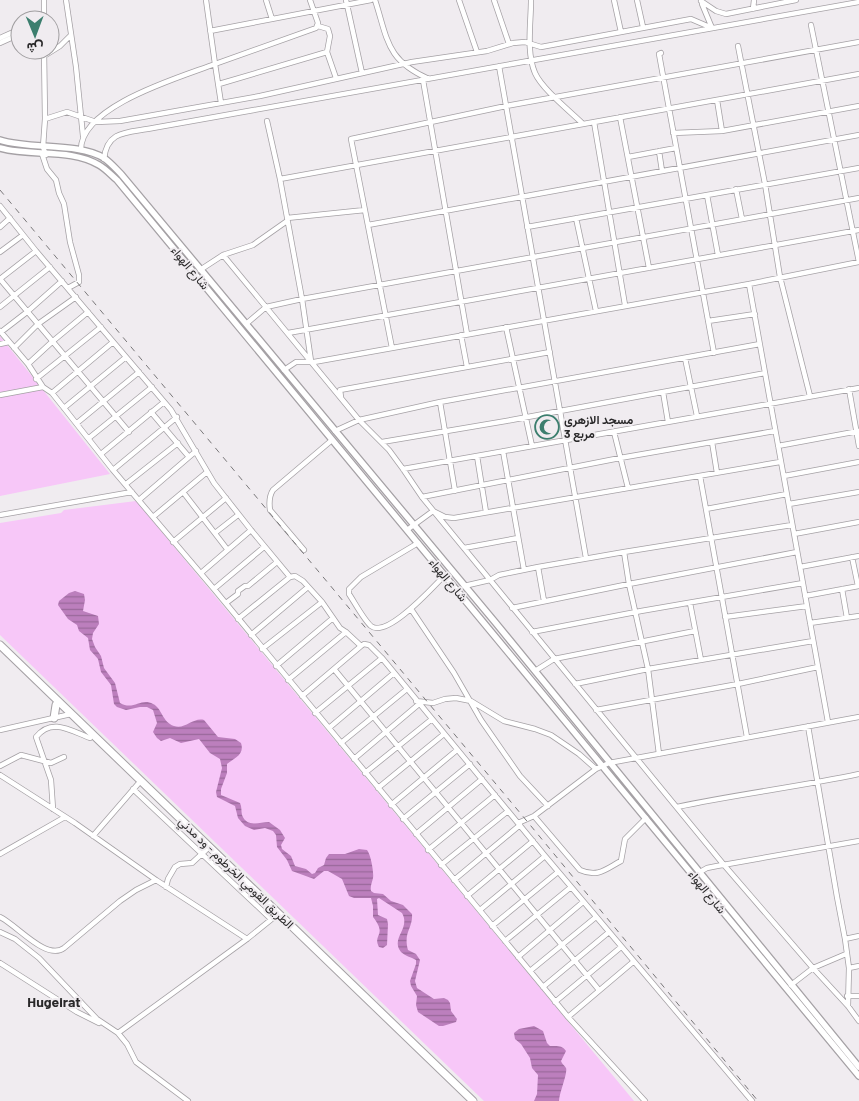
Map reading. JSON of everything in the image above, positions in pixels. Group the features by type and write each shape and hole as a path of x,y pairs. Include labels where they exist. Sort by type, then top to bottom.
{"highway":[{"name":"الطريق القومي الخرطوم - ود مدني","path":"0,645 275,917 466,1101"},
{"name":"الطريق القومي الخرطوم - ود مدني","path":"0,651 56,705 69,715 135,787 472,1101"},
{"path":"54,718 56,705"}],"main road":[{"name":"شارع الهواء","path":"0,140 23,145 81,150 104,159 121,174 535,671 859,1067"},
{"name":"شارع الهواء","path":"0,148 82,159 98,165 108,172 418,543 599,767 646,818 859,1076"}],"street":[{"path":"66,0 78,84 83,136 81,150"},
{"path":"206,0 221,103"},
{"path":"266,0 272,19"},
{"path":"310,0 318,26"},
{"path":"210,31 347,2 371,0"},
{"path":"375,0 392,52 415,73 429,79"},
{"path":"459,0 477,52"},
{"path":"494,0 509,44"},
{"path":"531,0 530,44 537,76 556,98 584,124"},
{"path":"614,0 621,32"},
{"path":"637,0 643,28"},
{"path":"753,9 754,0"},
{"path":"701,1 716,11 726,14 796,0"},
{"path":"701,1 712,28"},
{"path":"347,2 362,72"},
{"path":"104,159 107,145 113,137 117,136 859,2"},
{"path":"45,119 67,112 96,122 120,121 221,103 403,64 487,51 509,44 525,42 541,47 691,19 712,28"},
{"path":"284,370 296,362 311,362 392,348 749,284 859,262 811,25"},
{"path":"83,136 110,109 127,98 318,26 328,29 327,52 336,78"},
{"path":"60,46 71,35"},
{"path":"392,348 351,139 506,106 859,42"},
{"path":"738,46 765,184 780,277 810,396"},
{"path":"219,84 327,52"},
{"path":"661,53 659,54 663,78 714,353"},
{"path":"44,60 44,155 47,169 56,180 64,204 70,242 80,280 68,288"},
{"path":"499,66 586,558"},
{"path":"280,179 859,74"},
{"path":"423,80 467,334"},
{"path":"717,100 722,130"},
{"path":"673,134 722,130 859,106"},
{"path":"620,117 649,268"},
{"path":"267,121 280,179 302,299 311,362"},
{"path":"594,122 625,305"},
{"path":"368,225 859,135"},
{"path":"628,157 676,148"},
{"path":"659,152 662,171"},
{"path":"528,228 859,168"},
{"path":"736,189 742,219"},
{"path":"707,195 718,255"},
{"path":"246,324 266,307 302,299 859,198"},
{"path":"0,206 177,417 207,472 250,530 290,577 298,578 308,587 322,602 340,628 361,646"},
{"path":"200,270 223,255 253,245 287,220 365,210"},
{"path":"0,227 10,218"},
{"path":"576,218 596,311"},
{"path":"288,333 859,230"},
{"path":"0,252 23,235"},
{"path":"36,251 0,279 128,432"},
{"path":"223,255 359,420 382,442 433,511 724,865 859,1021"},
{"path":"0,307 50,267"},
{"path":"62,281 27,312 0,332 28,364 36,379 52,393 113,470 201,573 555,1002 645,1101"},
{"path":"749,284 828,722"},
{"path":"14,348 38,324 76,297"},
{"path":"28,364 88,312"},
{"path":"708,321 754,314"},
{"path":"36,379 101,327"},
{"path":"506,327 532,446"},
{"path":"461,335 467,367"},
{"path":"0,344 9,342"},
{"path":"52,393 113,342"},
{"path":"335,432 359,420 440,402 760,344"},
{"path":"341,398 340,390 550,352"},
{"path":"64,408 126,357"},
{"path":"686,358 697,416"},
{"path":"77,424 139,372"},
{"path":"382,442 765,373"},
{"path":"0,395 43,387"},
{"path":"89,438 152,387"},
{"path":"403,469 859,388"},
{"path":"849,389 858,431 859,446"},
{"path":"663,392 668,422"},
{"path":"101,454 164,402"},
{"path":"440,402 455,491"},
{"path":"151,412 189,456"},
{"path":"113,470 177,417"},
{"path":"422,497 620,458 775,431"},
{"path":"778,446 858,431"},
{"path":"614,432 628,488"},
{"path":"304,550 270,510 270,496 273,490 332,440"},
{"path":"712,442 717,473"},
{"path":"126,484 178,443"},
{"path":"139,500 196,451"},
{"path":"503,451 524,570"},
{"path":"478,456 486,512"},
{"path":"433,511 445,517 454,518 780,462"},
{"path":"784,476 859,462"},
{"path":"153,517 207,472"},
{"path":"700,476 748,737"},
{"path":"0,515 132,492"},
{"path":"183,492 227,549"},
{"path":"788,504 859,492"},
{"path":"706,509 787,494"},
{"path":"174,542 226,498"},
{"path":"407,530 414,527 433,511"},
{"path":"215,533 238,515"},
{"path":"794,534 859,522"},
{"path":"464,586 490,580 499,575 586,558 792,525"},
{"path":"201,573 250,530"},
{"path":"464,548 518,538"},
{"path":"418,543 361,577 350,587 348,592 371,626 382,629 411,609 444,576"},
{"path":"214,589 264,547"},
{"path":"624,552 629,584 648,669 659,754"},
{"path":"512,608 797,552"},
{"path":"800,567 859,556"},
{"path":"805,596 859,586 852,557"},
{"path":"226,604 238,594 238,591 248,586 277,562"},
{"path":"538,567 544,601"},
{"path":"238,619 290,577"},
{"path":"532,632 803,583"},
{"path":"251,635 308,587"},
{"path":"842,589 847,618"},
{"path":"262,649 322,602"},
{"path":"690,603 701,660"},
{"path":"726,617 807,606"},
{"path":"411,609 454,672 481,720 520,776 548,806"},
{"path":"810,623 859,616"},
{"path":"276,666 333,618"},
{"path":"288,680 346,632"},
{"path":"535,671 554,659 695,632"},
{"path":"575,684 648,669 813,641"},
{"path":"302,696 361,646 366,644 382,658 633,962 750,1099 742,1101"},
{"path":"315,713 382,658"},
{"path":"596,710 818,667"},
{"path":"334,669 599,990"},
{"path":"328,728 394,673"},
{"path":"341,743 407,689"},
{"path":"418,702 432,704 445,699 456,698 471,701 504,721 535,729 555,737 599,767"},
{"path":"354,759 418,702"},
{"path":"0,730 69,715"},
{"path":"454,880 519,824 534,816 599,767 609,763 859,717"},
{"path":"365,773 432,719"},
{"path":"808,726 845,939 849,968 848,1006"},
{"path":"53,809 51,780 36,738 46,728 59,727 90,738"},
{"path":"378,788 444,734"},
{"path":"391,805 458,750"},
{"path":"0,766 21,755 46,762 55,762 64,757"},
{"path":"403,819 470,764"},
{"path":"676,807 859,774"},
{"path":"0,775 247,939"},
{"path":"416,834 482,779"},
{"path":"93,836 135,787"},
{"path":"428,850 495,794"},
{"path":"441,865 508,811"},
{"path":"534,816 580,870 597,874 621,861 625,839 646,818"},
{"path":"0,854 65,817"},
{"path":"467,896 533,841"},
{"path":"700,872 706,868 859,841"},
{"path":"166,887 168,878 175,867 180,864 192,863 204,852"},
{"path":"480,910 545,856"},
{"path":"492,926 558,872"},
{"path":"0,917 9,921 43,948 58,951 136,890 156,880"},
{"path":"505,941 571,887"},
{"path":"518,957 583,902"},
{"path":"530,971 596,916"},
{"path":"118,1033 275,917"},
{"path":"0,932 15,939 40,958 72,994 107,1027"},
{"path":"543,987 609,932"},
{"path":"845,939 859,936"},
{"path":"555,1002 621,947"},
{"path":"791,984 813,968 846,954"},
{"path":"568,1017 633,962"},
{"path":"0,963 77,1012 118,1033 136,1062 188,1101"},
{"path":"849,968 859,966"},
{"path":"848,996 859,996"}],"shaded area":[{"path":"0,336 110,474 0,496"},
{"path":"136,501 634,1101 484,1101 0,635 0,523 61,513 64,510"},
{"path":"75,591 84,594 83,611 98,616 99,624 93,633 92,639 101,656 104,668 115,683 120,703 129,706 149,702 156,706 170,724 178,727 196,720 204,720 218,737 235,739 241,743 240,753 227,764 227,773 221,789 221,795 240,803 242,815 247,822 269,822 280,830 285,838 281,845 282,849 291,856 295,866 306,869 312,874 324,865 329,854 345,854 359,849 367,850 373,872 371,891 383,894 391,901 403,905 412,914 407,944 408,950 416,954 420,960 415,981 417,988 434,999 444,998 448,1000 451,1011 457,1019 456,1022 439,1026 418,1012 416,1005 417,996 410,981 416,960 401,952 398,947 404,924 402,913 379,898 377,899 378,915 387,919 388,924 387,945 383,948 379,947 377,940 380,931 373,917 371,898 354,898 349,896 342,879 328,871 324,871 314,879 292,871 287,860 277,847 276,835 273,831 265,828 254,830 245,826 238,818 235,806 217,797 216,792 222,768 220,759 210,753 199,739 181,743 170,738 161,741 153,732 157,723 153,710 147,707 140,707 126,710 114,704 111,685 101,672 98,659 90,650 88,638 79,631 77,625 68,619 58,605 59,601"},
{"path":"534,1026 543,1031 550,1046 561,1047 566,1051 561,1061 566,1071 559,1101 534,1101 537,1094 538,1075 532,1068 530,1058 521,1044 515,1039 514,1033 519,1029"}],"railway":[{"path":"0,190 758,1101"}],"place":[{"name":"مسجد الازهري مربع 3","path":"547,427"}],"district":[{"name":"Hugeirat","path":"54,1002"}]}
